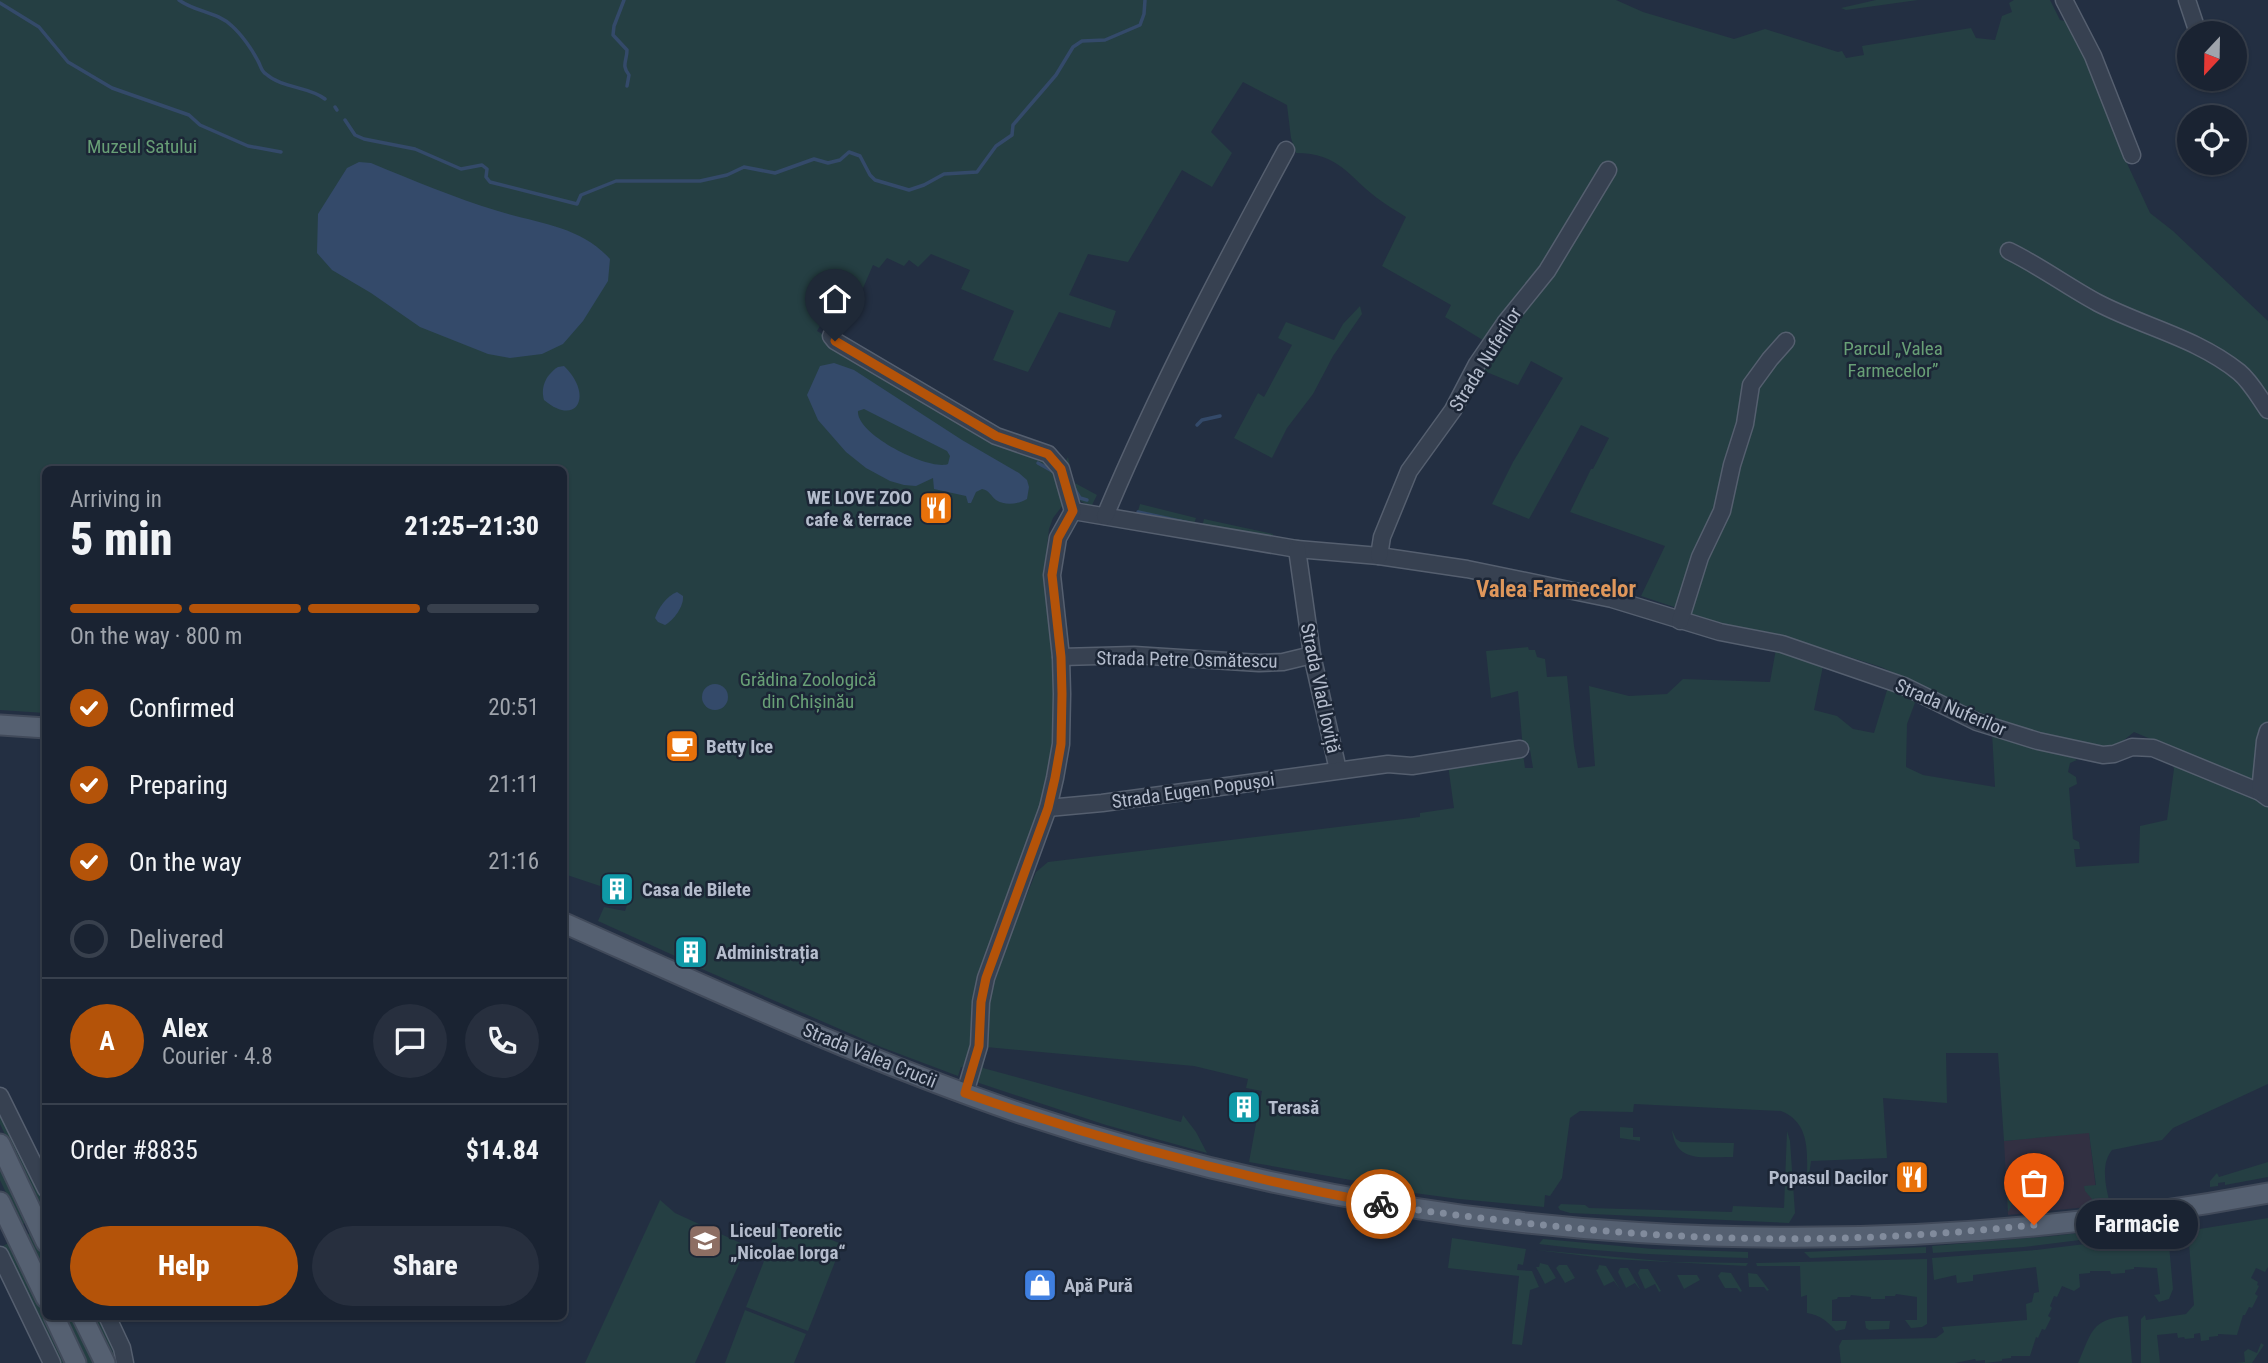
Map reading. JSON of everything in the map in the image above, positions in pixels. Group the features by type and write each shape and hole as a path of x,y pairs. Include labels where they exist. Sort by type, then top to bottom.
{"main road":[{"path":"0,725 42,728"},
{"name":"Strada Valea Crucii","path":"567,924 746,1004 965,1093 1066,1127 1166,1157 1290,1186 1448,1214 1592,1230 1751,1238 1910,1236 2110,1216 2268,1193"},
{"path":"0,1144 42,1233"},
{"path":"0,1202 42,1290"},
{"path":"56,1320 76,1363"},
{"path":"84,1320 105,1363"}],"street":[{"path":"2064,0 2093,56 2132,155"},
{"path":"2187,0 2194,21"},
{"path":"1105,516 1148,415 1199,311 1286,150"},
{"name":"Strada Nuferilor","path":"1379,556 1382,537 1409,471 1453,410 1477,364 1505,323 1547,271 1567,241 1608,170"},
{"path":"2009,251 2101,304 2195,344 2218,357 2245,378 2268,410"},
{"path":"831,336 835,341 996,436 1048,454 1061,469 1073,511 1058,538 1052,575 1061,657 1061,744 1048,808 986,978 981,1002 979,1046 965,1093"},
{"path":"1680,621 1700,557 1723,511 1732,465 1745,424 1751,386 1786,341"},
{"name":"Strada Nuferilor","path":"1073,511 1297,549 1379,556 1467,569 1612,599 1720,632 1782,644 1904,686 1977,722 2038,741 2103,755 2132,747 2153,748 2264,795 2264,741 2268,731"},
{"name":"Strada Vlad Ioviță","path":"1297,549 1312,655 1338,770 1388,764 1412,766 1520,749"},
{"name":"Strada Petre Osmătescu","path":"1061,657 1135,655 1259,663 1283,662 1312,655"},
{"name":"Strada Eugen Popușoi","path":"1048,808 1338,770"},
{"path":"0,1096 42,1180"},
{"path":"0,1255 51,1363"},
{"path":"109,1320 122,1348 125,1363"}],"shaded area":[{"path":"2089,1132 2098,1206 2008,1215 2004,1141"}],"green space":[{"path":"0,0 1616,0 1643,12 1734,39 1765,29 1842,51 1846,58 1864,55 1862,46 1971,28 1976,38 1995,40 2002,16 2012,12 2009,3 2014,0 2050,0 2060,20 2069,22 2086,55 2125,159 2150,213 2173,231 2268,321 2268,779 2246,779 2134,732 2113,749 2042,736 1981,713 1881,667 1799,641 1691,616 1680,609 1641,596 1665,546 1570,512 1609,438 1581,425 1529,519 1492,504 1513,462 1563,378 1531,361 1518,385 1472,366 1486,342 1445,317 1451,305 1382,266 1406,217 1377,198 1333,161 1311,154 1296,153 1291,138 1287,105 1243,82 1211,132 1232,153 1212,187 1182,170 1128,262 1088,254 1069,295 1116,311 1110,328 1059,312 1028,372 993,360 1014,311 961,289 970,270 931,254 918,267 909,260 904,266 887,258 879,268 873,265 856,300 837,286 827,330 820,326 817,331 1051,462 1065,497 1049,529 1043,569 1058,675 1057,726 1045,795 971,1049 965,1067 961,1067 958,1076 881,1047 702,969 674,963 675,956 598,921 604,907 625,911 630,896 567,875 567,466 42,466 42,713 0,710"},
{"path":"1876,0 1918,0 1846,10 1841,8"},
{"path":"1360,306 1362,314 1333,356 1313,394 1287,428 1272,458 1234,438 1258,393 1264,397 1292,345 1278,338 1286,322 1334,340 1343,324"},
{"path":"1068,457 1073,482 1097,495 1092,505 1079,500 1072,491 1063,466"},
{"path":"1140,504 1196,518 1194,525 1137,514"},
{"path":"1204,519 1273,534 1272,540 1202,527"},
{"path":"1528,647 1529,650 1535,650 1537,657 1545,659 1547,677 1567,676 1578,768 1595,766 1589,686 1629,696 1667,694 1683,679 1770,682 1776,649 1823,666 1814,710 1837,716 1853,729 1874,733 1888,687 1916,700 1907,724 1906,767 1923,775 1995,787 1992,732 2058,750 2077,760 2070,763 2068,772 2076,777 2077,784 2069,788 2073,839 2079,842 2080,849 2074,849 2076,867 2139,863 2140,826 2167,820 2174,769 2172,762 2268,802 2268,1084 2173,1128 2162,1140 2112,1150 2105,1169 2110,1204 2098,1206 2085,1191 2084,1186 2096,1185 2089,1133 2004,1141 1998,1053 1946,1053 1947,1103 1883,1098 1887,1158 1811,1161 1807,1190 1807,1155 1803,1134 1792,1117 1781,1111 1634,1104 1633,1112 1580,1111 1570,1118 1562,1178 1550,1196 1545,1195 1544,1207 1362,1186 1362,1182 1249,1162 1262,1091 1246,1088 1248,1079 1194,1066 986,1047 990,986 1036,872 1048,862 1420,817 1420,813 1454,808 1448,765 1523,754 1525,768 1533,768 1530,750 1523,750 1518,691 1491,698 1486,651"},
{"path":"986,1047 983,1068 1181,1122 1183,1115 1207,1153 1106,1125 976,1082"},
{"path":"0,1108 42,1195 42,1213 0,1124"},
{"path":"1620,1127 1633,1128 1633,1137 1640,1137 1640,1141 1620,1138"},
{"path":"1672,1130 1676,1139 1681,1142 1734,1143 1733,1157 1686,1154 1679,1149"},
{"path":"1787,1131 1795,1213 1789,1223 1570,1213 1558,1207 1561,1204 1585,1205 1589,1208 1732,1212 1733,1206 1784,1208"},
{"path":"2268,1162 2268,1177 2225,1185 2225,1182 2218,1183 2218,1186 2210,1187 2210,1181 2217,1173 2219,1177"},
{"path":"0,1165 27,1222 21,1225 0,1180"},
{"path":"2015,1171 2018,1192 2008,1212 2006,1172"},
{"path":"660,1200 675,1213 747,1246 695,1363 585,1363"},
{"path":"2268,1218 2268,1267 2265,1272 2256,1268 2251,1278 2258,1282 2255,1294 2258,1296 2252,1308 2249,1307 2243,1315 2237,1335 2218,1334 2209,1337 2209,1340 2201,1341 2200,1333 2194,1334 2194,1338 2185,1339 2178,1338 2177,1333 2157,1335 2160,1363 2141,1363 2141,1319 2145,1315 2146,1320 2186,1314 2194,1305 2189,1244 2183,1244 2181,1232"},
{"path":"780,1220 842,1244 808,1331 746,1307"},
{"path":"2162,1223 2168,1229 2024,1247 1933,1253 1932,1246 2053,1236"},
{"path":"32,1232 42,1254 42,1270 26,1235"},
{"path":"2168,1234 2173,1289 2169,1299 2159,1302 2154,1295 2160,1294 2157,1268 2134,1267 2125,1270 2125,1273 2090,1271 2079,1274 2080,1287 2074,1291 2062,1286 2057,1297 2054,1296 2048,1316 2051,1318 2045,1330 2042,1329 2038,1338 2036,1337 2030,1356 2011,1356 2002,1361 1985,1363 1985,1360 1975,1359 1955,1363 1841,1363 1839,1346 1842,1340 1936,1338 1944,1332 1942,1327 2027,1320 2026,1304 2032,1302 2034,1293 2039,1292 2036,1267 1973,1275 1973,1281 1957,1283 1956,1275 1934,1280 1932,1258 2036,1250"},
{"path":"1452,1238 1526,1249 1523,1265 1518,1264 1517,1270 1532,1271 1539,1287 1530,1290 1522,1345 1512,1344 1519,1276 1448,1268"},
{"path":"1543,1239 1653,1249 1748,1252 1748,1258 1591,1250 1539,1244"},
{"path":"10,1242 42,1310 42,1320 47,1320 67,1363 59,1363 3,1246"},
{"path":"1926,1247 1926,1253 1810,1258 1804,1252"},
{"path":"1536,1250 1673,1262 1748,1263 1746,1266 1612,1259"},
{"path":"1927,1259 1927,1324 1911,1328 1905,1320 1917,1320 1917,1297 1896,1294 1885,1296 1885,1299 1871,1299 1851,1295 1832,1300 1832,1321 1847,1321 1845,1329 1836,1331 1823,1319 1807,1313 1807,1295 1801,1297 1800,1266 1757,1266 1756,1263"},
{"path":"1540,1263 1548,1265 1556,1278 1545,1284 1536,1267 1539,1267"},
{"path":"1559,1265 1567,1265 1575,1278 1565,1283 1556,1268"},
{"path":"1599,1265 1606,1266 1621,1291 1614,1281 1604,1286 1596,1270"},
{"path":"1620,1268 1628,1268 1641,1291 1635,1283 1626,1288 1618,1272"},
{"path":"1640,1269 1648,1269 1661,1291 1659,1292 1655,1284 1645,1289 1638,1273"},
{"path":"1721,1272 1731,1273 1742,1291 1725,1288 1718,1276"},
{"path":"1748,1273 1757,1274 1769,1290 1764,1287 1749,1287"},
{"path":"1677,1275 1697,1275 1700,1280 1684,1289"},
{"path":"745,1310 806,1334 794,1363 725,1363"},
{"path":"2128,1316 2132,1363 2078,1363 2094,1329 2107,1320"},
{"path":"67,1320 74,1320 94,1363 87,1363"},
{"path":"94,1320 101,1320 117,1363 114,1363"},
{"path":"1865,1321 1890,1321 1889,1329 1869,1330"},
{"path":"2261,1343 2264,1345 2252,1363 2235,1363 2245,1362 2244,1352 2248,1349 2257,1353"}],"water":[{"path":"359,162 371,163 482,206 572,232 586,239 610,259 608,281 583,321 563,344 542,354 510,358 488,354 420,327 332,270 317,253 318,214 347,168"},
{"path":"834,363 854,370 962,440 1019,473 1027,480 1027,499 1008,504 996,500 982,489 976,492 971,503 968,503 966,496 934,489 933,478 916,486 904,485 866,468 846,452 818,420 807,395 820,366","holes":["864,409 947,451 950,456 948,464 939,465 911,457 869,430 858,411"]},
{"path":"564,366 578,387 580,397 573,409 565,411 544,400 545,381 558,367"},
{"path":"677,592 683,596 678,612 665,625 658,622 655,618 661,606"},
{"path":"715,684 724,688 728,697 724,706 715,710 706,706 702,697 706,688"}],"waterway":[{"path":"179,0 232,26 250,47 263,71 273,79 325,99"},
{"path":"624,0 613,35 627,50 627,86"},
{"path":"345,120 355,135 364,139 415,149 461,169 482,165 487,169 486,177 490,182 577,204 581,195 616,181 700,181 727,175 744,167 775,173 814,159 828,163 840,160 849,152 860,156 875,180 909,190 944,174 977,172 996,146 1012,135 1013,125 1056,75 1073,47 1082,41 1105,40 1140,25 1145,0"},
{"path":"0,3 39,27 68,62 112,88 189,115 200,125 248,146 281,152"},
{"path":"1197,425 1202,420 1220,416"},
{"path":"1038,463 1054,472"},
{"path":"1074,488 1080,498 1087,500"},
{"path":"1138,512 1189,523"}],"way so far":[{"path":"1381,1204 1592,1230 1751,1238 1910,1236 2034,1225"}],"place":[{"name":"WE LOVE ZOO cafe & terrace","path":"936,508"},
{"name":"Betty Ice","path":"682,746"},
{"name":"Casa de Bilete","path":"617,889"},
{"name":"Administrația","path":"691,952"},
{"name":"Terasă","path":"1244,1107"},
{"name":"Popasul Dacilor","path":"1912,1177"},
{"name":"Farmacie","path":"2034,1225"},
{"name":"Liceul Teoretic „Nicolae Iorga“","path":"705,1241"},
{"name":"Apă Pură","path":"1040,1285"}],"district":[{"name":"Valea Farmecelor","path":"1556,589"}],"route":[{"path":"835,341 996,436 1048,454 1061,469 1073,511 1058,538 1052,575 1061,657 1062,694 1061,744 1055,778 1048,808 986,978 981,1002 979,1046 965,1093 1166,1157 1381,1204"}],"park label":[{"name":"Muzeul Satului","path":"142,146"},
{"name":"Parcul „Valea Farmecelor”","path":"1893,359"},
{"name":"Grădina Zoologică din Chișinău","path":"808,690"}]}
